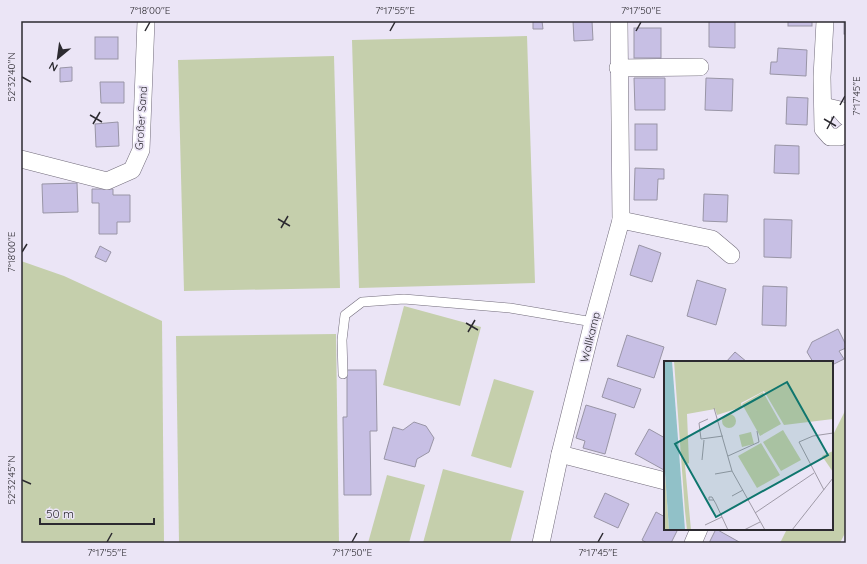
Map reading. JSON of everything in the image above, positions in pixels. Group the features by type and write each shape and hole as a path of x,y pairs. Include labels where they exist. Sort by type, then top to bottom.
{"street":[{"name":"Großer Sand","path":"21,159 107,181 132,170 141,150 146,21"},
{"name":"Wallkamp","path":"540,543 560,454 593,322 621,220 618,68 619,21"},
{"path":"825,21 822,77 823,129 830,137 840,138 846,132"},
{"path":"618,68 700,67"},
{"path":"823,106 840,110 846,117"},
{"path":"621,220 712,239 731,255"},
{"path":"560,454 664,481"},
{"path":"693,543 699,530"}],"lane":[{"path":"343,374 342,340 345,315 362,302 411,299 510,308 593,322"}],"green space":[{"path":"527,36 535,283 359,288 352,40"},
{"path":"334,56 340,288 184,291 178,60"},
{"path":"21,261 64,276 162,321 164,543 21,543"},
{"path":"404,306 481,327 460,406 383,385"},
{"path":"336,334 339,543 179,543 176,336"},
{"path":"494,379 534,391 511,468 471,456"},
{"path":"846,409 846,531 840,543 780,543 786,530 833,530 833,435"},
{"path":"443,469 524,491 510,543 423,543"},
{"path":"387,475 425,485 409,543 368,543"}],"building":[{"path":"533,21 542,21 543,29 533,29"},
{"path":"573,21 592,21 593,40 574,41"},
{"path":"709,21 735,21 735,48 709,47"},
{"path":"788,21 812,21 812,26 788,26"},
{"path":"844,21 846,21 846,34 844,34"},
{"path":"634,28 661,28 661,58 634,58"},
{"path":"95,37 118,37 118,59 95,59"},
{"path":"778,48 807,50 806,76 770,74 771,62 777,62"},
{"path":"72,67 72,81 60,82 60,68"},
{"path":"634,78 665,78 665,110 635,110"},
{"path":"706,78 733,79 732,111 705,110"},
{"path":"100,82 124,82 124,103 101,103"},
{"path":"787,97 808,98 807,125 786,124"},
{"path":"118,122 119,146 96,147 95,124"},
{"path":"635,124 657,124 657,150 635,150"},
{"path":"775,145 799,146 799,174 774,173"},
{"path":"635,168 664,169 664,179 658,179 657,200 634,200"},
{"path":"77,183 78,212 43,213 42,184"},
{"path":"92,189 113,189 113,195 130,195 130,222 117,222 117,234 99,234 99,203 92,203"},
{"path":"704,194 728,195 727,222 703,221"},
{"path":"764,219 792,220 791,258 764,257"},
{"path":"639,245 661,253 652,282 630,275"},
{"path":"100,246 111,252 106,262 95,257"},
{"path":"697,280 726,289 716,325 687,316"},
{"path":"763,286 787,287 786,326 762,325"},
{"path":"838,329 846,345 846,348 839,351 844,359 833,364 833,361 812,361 807,352 812,342"},
{"path":"627,335 664,347 654,378 617,366"},
{"path":"735,352 746,361 727,361"},
{"path":"347,370 376,370 377,431 370,431 371,495 344,495 343,417 347,417"},
{"path":"608,378 641,389 634,408 602,397"},
{"path":"586,405 616,414 605,454 583,448 585,441 576,438"},
{"path":"414,422 426,426 434,438 429,452 417,459 415,467 384,459 393,427 403,430"},
{"path":"649,429 664,437 664,470 635,454"},
{"path":"605,493 629,504 618,528 594,517"},
{"path":"656,512 664,516 664,530 678,530 671,543 647,543 642,540"},
{"path":"716,530 718,530 741,543 709,543"}]}
